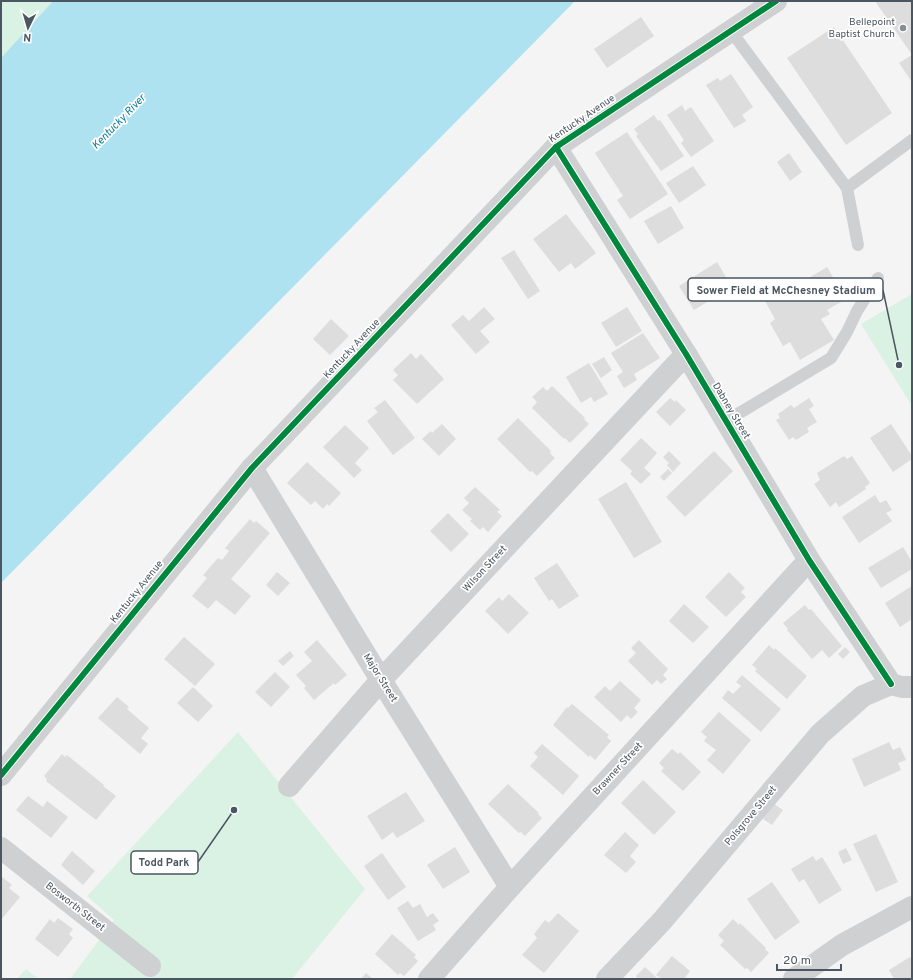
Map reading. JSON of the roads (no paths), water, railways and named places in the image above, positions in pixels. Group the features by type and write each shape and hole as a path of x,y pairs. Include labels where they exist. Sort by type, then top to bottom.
{"street":[{"name":"Kentucky Avenue","path":"1,774 252,468 556,147 776,1"},
{"name":"Dabney Street","path":"556,147 686,354 809,560 901,685"},
{"name":"Wilson Street","path":"289,786 382,680 686,354"},
{"name":"Major Street","path":"252,468 510,887"},
{"name":"Brawner Street","path":"429,979 510,887 809,560"},
{"name":"Polsgrove Street","path":"607,979 662,921 820,734 863,696 901,685"},
{"name":"Bosworth Street","path":"1,848 150,966"},
{"path":"794,979 842,945 912,907"}],"lane":[{"path":"731,31 847,188 858,245"},
{"path":"847,188 912,140"},
{"path":"726,421 831,358 848,332 857,311 878,278"}],"water":[{"name":"Kentucky River","path":"53,1 575,1 1,583 1,58"}],"place":[{"name":"Bellepoint Baptist Church","path":"903,28"},
{"name":"Sower Field at McChesney Stadium","path":"899,365"},
{"name":"Todd Park","path":"234,810"}]}
